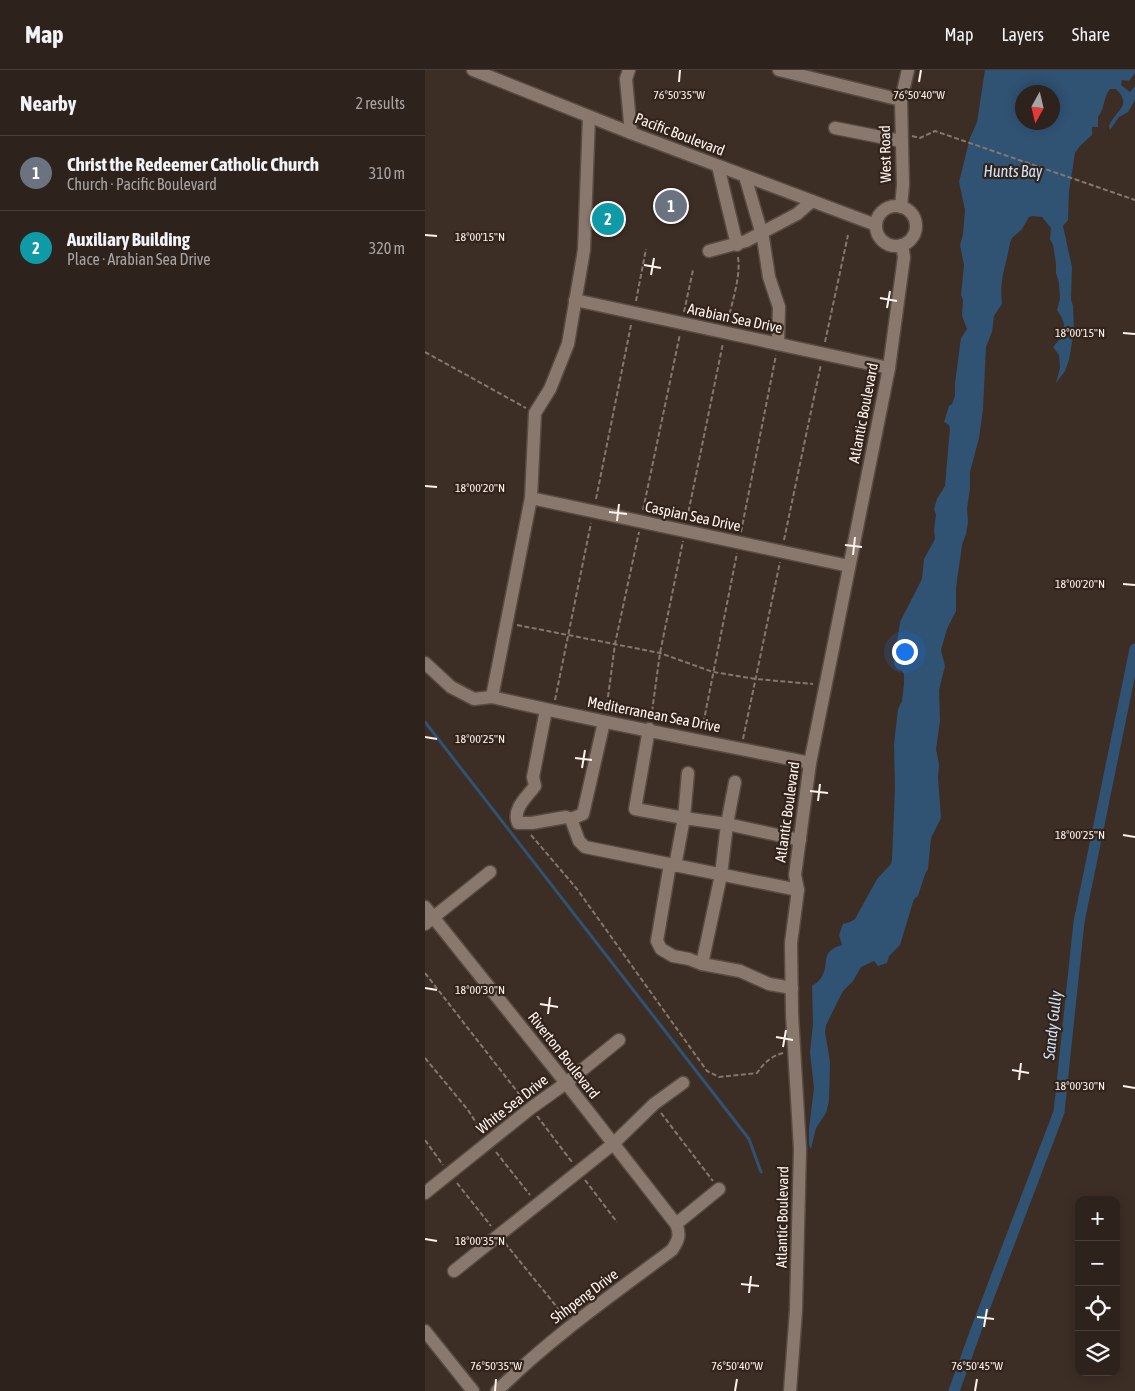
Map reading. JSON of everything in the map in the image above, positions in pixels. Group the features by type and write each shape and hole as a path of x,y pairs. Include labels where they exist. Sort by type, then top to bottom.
{"street":[{"name":"Pacific Boulevard","path":"473,70 631,133 877,225"},
{"path":"629,70 626,79 631,133"},
{"path":"779,70 901,100"},
{"name":"West Road","path":"901,207 903,186 901,100 908,70"},
{"path":"492,697 531,498 535,413 550,389 568,344 584,250 589,116"},
{"path":"835,128 901,137"},
{"path":"718,166 737,245"},
{"path":"745,176 761,234 769,277 779,306 778,344"},
{"path":"709,251 737,245 761,234 797,214 812,201"},
{"path":"901,207 911,213 916,223 915,234 907,243 895,246 884,242 877,231 877,225 882,212 888,208 901,207"},
{"name":"Atlantic Boulevard","path":"790,1391 797,1310 800,1149 794,1050 791,944 798,890 795,874 810,762 889,368 904,257 902,245"},
{"name":"Arabian Sea Drive","path":"575,300 889,368"},
{"name":"Caspian Sea Drive","path":"531,498 849,566"},
{"name":"Mediterranean Sea Drive","path":"425,663 451,686 474,699 492,697 604,722 649,729 810,762"},
{"path":"549,710 533,777 535,786 517,810 516,818 518,823 533,823 566,817 571,819 583,814 604,722"},
{"path":"649,729 635,809 727,824 800,840"},
{"path":"688,773 684,818 657,941 661,949 673,956 689,958 702,964 740,971 769,984 792,988"},
{"path":"702,964 721,875 727,824 735,782"},
{"path":"571,819 579,841 585,847 798,890"},
{"path":"429,921 490,872"},
{"name":"Riverton Boulevard","path":"425,907 429,921 567,1082 676,1224"},
{"name":"White Sea Drive","path":"425,1193 619,1040"},
{"path":"454,1272 613,1144 654,1104 683,1083"},
{"path":"676,1224 719,1188"},
{"name":"Shhpeng Drive","path":"497,1391 517,1371 571,1325 672,1250 678,1241 679,1232 676,1224"},
{"path":"425,1331 473,1391"}],"path":[{"path":"901,137 919,138 935,130 1135,200"},
{"path":"741,748 847,235"},
{"path":"649,729 660,653 739,264 737,245"},
{"path":"549,710 569,635 646,249"},
{"path":"604,722 615,644 693,270"},
{"path":"425,352 535,413"},
{"path":"506,623 660,653 713,672 756,679 826,685"},
{"path":"521,823 577,889 707,1071 719,1077 757,1073 763,1063 776,1055 794,1050"},
{"path":"425,973 531,1108 617,1222"},
{"path":"425,1058 468,1110 489,1142 537,1204"},
{"path":"654,1104 719,1188"}],"water":[{"name":"Hunts Bay","path":"985,70 1135,70 1129,81 1122,80 1121,85 1130,92 1135,86 1135,100 1128,112 1119,117 1110,130 1109,126 1123,104 1123,100 1116,89 1110,89 1098,117 1098,127 1092,127 1092,135 1075,153 1069,191 1068,220 1063,226 1072,267 1071,299 1074,330 1069,360 1065,371 1056,383 1060,368 1059,355 1053,347 1063,334 1064,326 1057,310 1060,299 1059,283 1053,245 1050,239 1051,228 1042,217 1029,217 1010,243 1002,280 1002,304 994,316 992,332 986,347 983,409 979,438 970,472 967,508 968,522 962,545 956,588 956,611 947,629 941,650 945,666 939,690 940,721 936,749 939,764 938,778 941,818 931,838 928,869 918,896 914,899 900,945 889,956 887,963 878,966 874,961 861,967 853,981 843,991 826,1025 825,1032 830,1062 829,1101 826,1113 816,1128 811,1149 809,1145 809,1129 814,1088 810,1052 813,1024 812,986 824,973 827,955 830,951 842,945 839,935 843,924 855,919 877,879 891,864 892,860 895,788 894,744 898,709 902,701 904,684 904,674 896,668 894,663 900,622 922,579 924,559 935,539 936,515 934,509 937,499 945,486 950,428 944,422 949,406 952,404 955,396 961,338 967,329 962,316 963,300 961,295 964,265 960,245 965,210 959,182 970,138 977,122"}],"waterway":[{"name":"Sandy Gully","path":"954,1391 1059,1112 1079,922 1135,649"},
{"path":"425,722 749,1139 761,1172"}],"place":[{"name":"Christ the Redeemer Catholic Church","path":"671,206"},
{"name":"Auxiliary Building","path":"608,219"}]}
